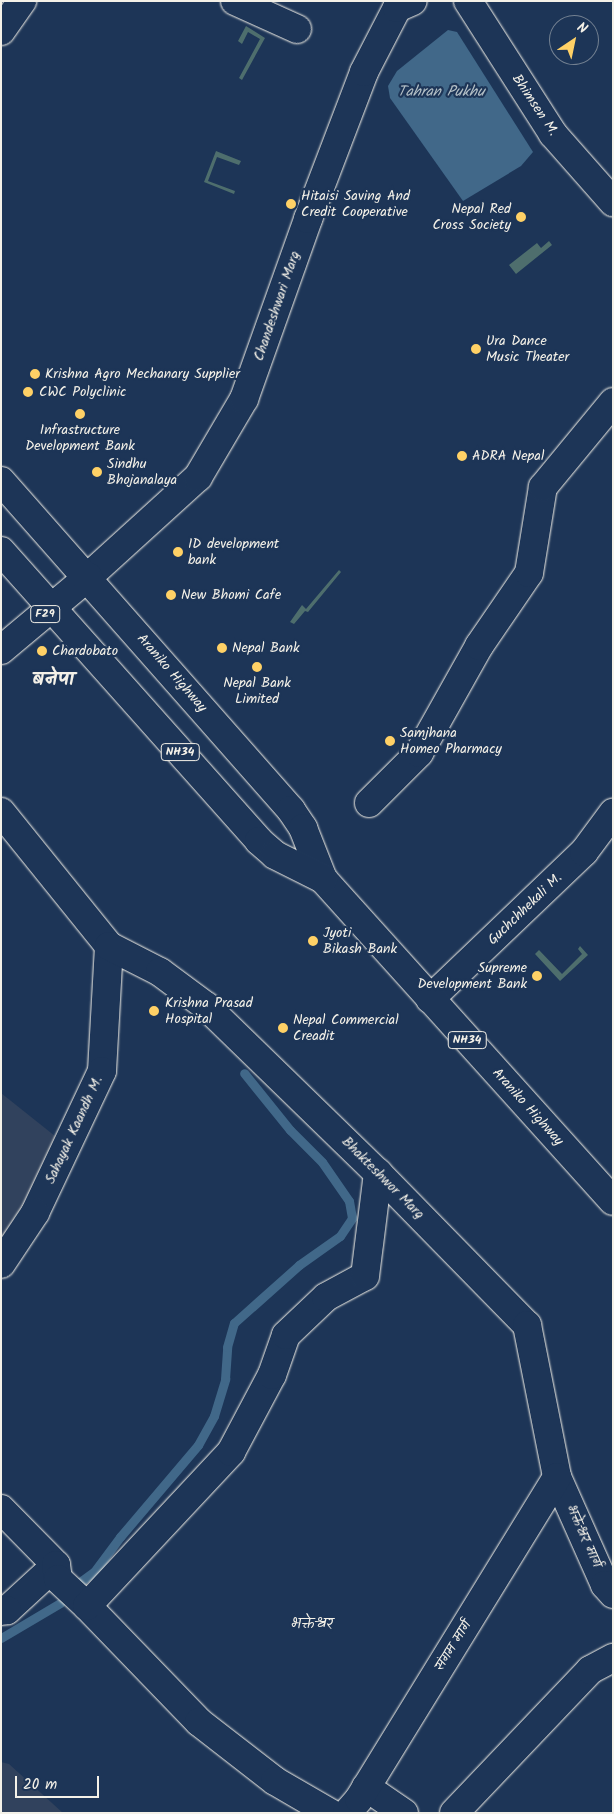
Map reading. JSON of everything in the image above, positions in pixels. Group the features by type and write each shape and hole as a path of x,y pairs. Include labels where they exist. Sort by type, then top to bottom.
{"main road":[{"path":"1,31 22,1"},
{"path":"235,1 297,29"},
{"name":"Chandeshwari Marg","path":"88,577 198,477 244,399 308,220 364,72 397,8 413,1"},
{"name":"Bhimsen M.","path":"468,1 553,134 613,202"},
{"path":"368,804 419,753 479,646 529,573 543,487 613,402"},
{"name":"Araniko Highway","path":"1,481 88,577 291,810 303,828 323,878 613,1201"},
{"name":"Araniko Highway","path":"1,551 259,841 275,856 323,878"},
{"name":"F29","path":"1,650 88,577"},
{"path":"1,812 109,946"},
{"name":"Guchchhekali M.","path":"430,999 584,852 613,813"},
{"name":"Bhakteshwor Marg","path":"109,946 160,972 206,1006 378,1173 527,1325 557,1477"},
{"name":"Sahayak Kaandh M.","path":"1,1264 35,1214 102,1071 109,946"},
{"path":"87,1606 231,1452 272,1375 286,1335 326,1297 365,1276 378,1173"},
{"name":"भक्तेश्वर मार्ग","path":"557,1477 606,1585 613,1594"},
{"name":"संगम मार्ग","path":"347,1813 366,1787 557,1477"},
{"path":"1,1509 56,1565 58,1579 87,1606 199,1722 275,1780 330,1813"},
{"path":"1,1611 7,1610 56,1565"},
{"path":"454,1813 590,1670 613,1658"},
{"path":"366,1787 404,1813"}],"shaded area":[{"path":"1,1093 60,1140 12,1242 1,1237"},
{"path":"1,1762 9,1764 63,1813 1,1813"}],"green space":[{"path":"246,26 265,38 242,80 239,78 260,39 248,32 242,44 238,41"},
{"path":"216,151 241,161 239,165 217,157 208,181 235,191 234,194 204,182"},
{"path":"549,241 552,245 516,274 509,265 537,243 541,248"},
{"path":"339,570 341,572 308,612 305,611 294,624 290,622 302,605 306,609"},
{"path":"580,946 588,955 560,981 535,954 539,950 562,974 582,954 578,949"}],"water":[{"name":"Tahran Pukhu","path":"448,30 457,32 533,152 521,166 463,201 390,98 388,86 397,71"}],"waterway":[{"path":"80,1582 94,1572 120,1537 198,1445 214,1416 225,1379 227,1347 234,1323 299,1265 340,1236 352,1218 349,1201 322,1162 290,1130 244,1073"},
{"path":"1,1638 60,1603"}],"place":[{"name":"Hitaisi Saving And Credit Cooperative","path":"291,204"},
{"name":"Nepal Red Cross Society","path":"521,217"},
{"name":"Ura Dance Music Theater","path":"476,349"},
{"name":"Krishna Agro Mechanary Supplier","path":"35,374"},
{"name":"CWC Polyclinic","path":"28,392"},
{"name":"Infrastructure Development Bank","path":"80,414"},
{"name":"ADRA Nepal","path":"462,456"},
{"name":"Sindhu Bhojanalaya","path":"97,472"},
{"name":"ID development bank","path":"178,552"},
{"name":"New Bhomi Cafe","path":"171,595"},
{"name":"Nepal Bank","path":"222,648"},
{"name":"Chardobato","path":"42,651"},
{"name":"Nepal Bank Limited","path":"257,667"},
{"name":"Samjhana Homeo Pharmacy","path":"390,741"},
{"name":"Jyoti Bikash Bank","path":"313,941"},
{"name":"Supreme Development Bank","path":"537,976"},
{"name":"Krishna Prasad Hospital","path":"154,1011"},
{"name":"Nepal Commercial Creadit","path":"283,1028"}],"district":[{"name":"बनेपा","path":"53,681"},
{"name":"भक्तेश्वर","path":"312,1625"}]}
